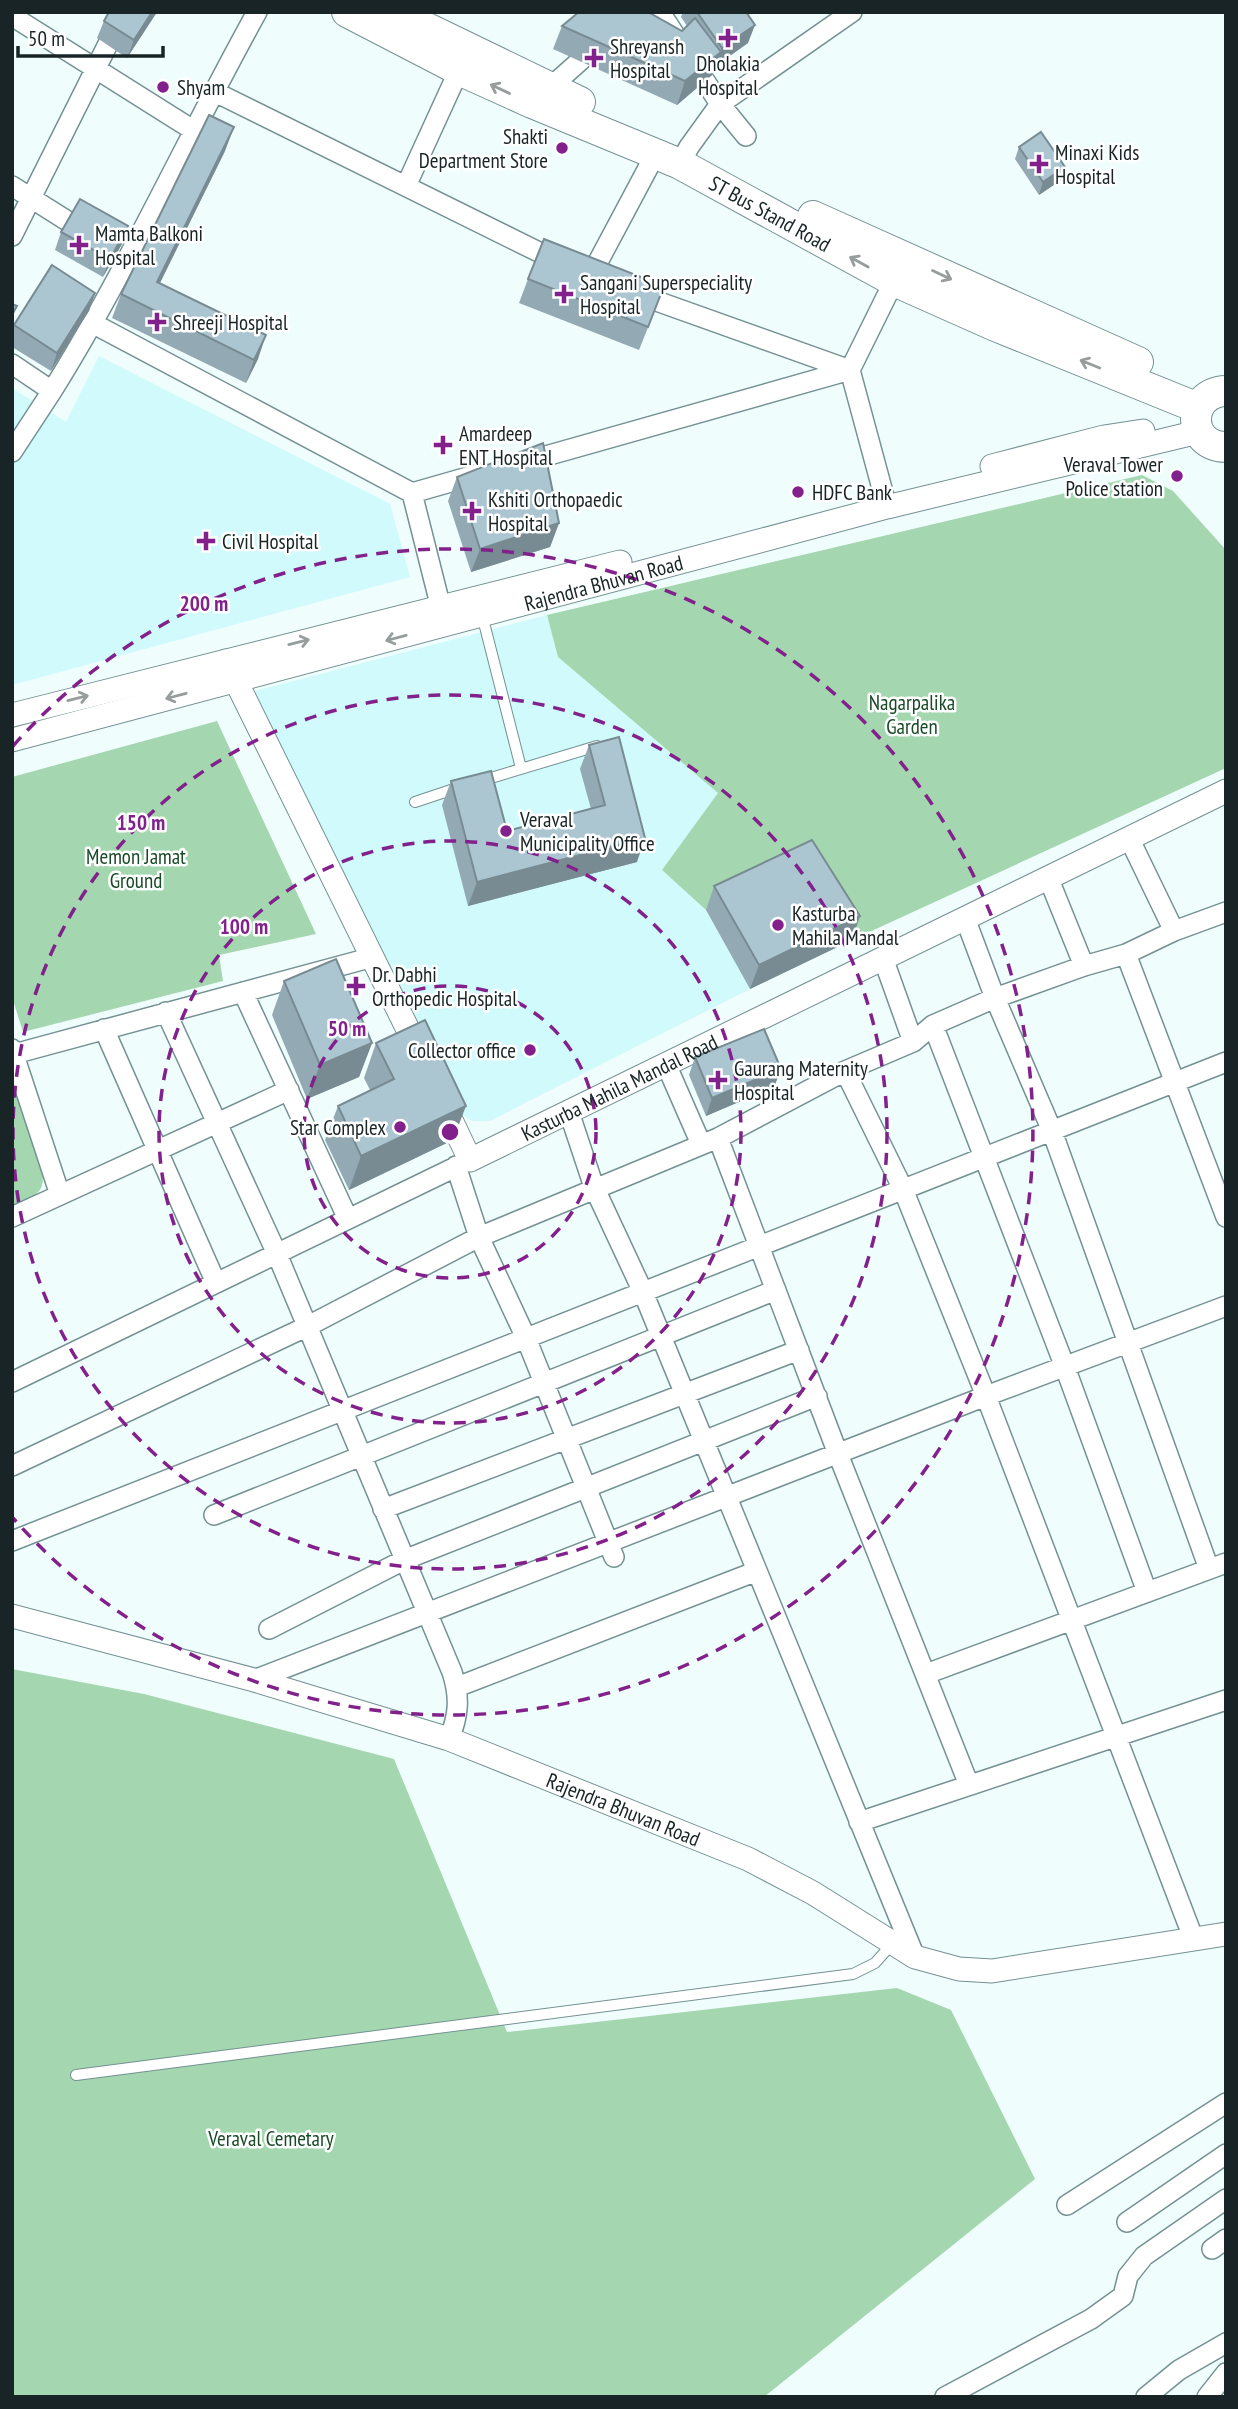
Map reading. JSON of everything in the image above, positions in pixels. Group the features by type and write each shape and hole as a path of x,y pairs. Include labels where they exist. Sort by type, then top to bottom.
{"main road":[{"name":"ST Bus Stand Road","path":"347,12 459,70 540,96 818,218 1205,409"},
{"name":"ST Bus Stand Road","path":"394,12 540,96"},
{"name":"ST Bus Stand Road","path":"675,155 894,282 993,325 1205,409"},
{"path":"1205,409 1212,445 1226,447"}],"street":[{"path":"12,236 124,12"},
{"path":"12,452 94,324 117,252 193,130 257,12"},
{"path":"540,96 635,12"},
{"path":"660,12 720,104 746,136"},
{"path":"590,277 675,155 720,104 852,12"},
{"path":"12,16 193,130"},
{"path":"406,186 459,70"},
{"path":"213,92 590,277 850,370"},
{"path":"12,186 117,252"},
{"path":"885,500 850,370 894,282"},
{"path":"94,324 412,493 850,370"},
{"path":"12,364 52,391"},
{"name":"Rajendra Bhuvan Road","path":"231,670 745,538 1205,409"},
{"path":"412,493 443,615"},
{"path":"12,715 231,670"},
{"path":"12,740 231,670"},
{"path":"231,670 433,1082 463,1163 479,1237 526,1338 611,1550"},
{"name":"Kasturba Mahila Mandal Road","path":"12,1382 1226,791"},
{"path":"1129,838 1174,931"},
{"path":"1048,877 1084,966"},
{"path":"12,1466 308,1326 479,1237 710,1141 845,1072 913,1042 933,1025 995,998 1126,954 1174,931 1226,912"},
{"path":"926,1674 1217,1566 1128,1343 1052,1131 995,998 965,918"},
{"path":"1126,954 1226,1217"},
{"path":"60,1195 13,1052 373,957"},
{"path":"883,958 913,1042"},
{"path":"243,992 348,1219"},
{"path":"166,1012 277,1254 457,1686 457,1712 449,1739"},
{"path":"933,1025 1065,1367 1147,1592"},
{"path":"104,1029 216,1283"},
{"path":"12,1541 1226,1062"},
{"path":"666,1064 710,1141 760,1246 838,1454 970,1785"},
{"path":"845,1072 903,1189 986,1396 1194,1940"},
{"path":"12,1217 289,1090"},
{"path":"569,1111 594,1188 643,1292 915,1957"},
{"path":"214,1515 776,1290"},
{"path":"254,1680 426,1614 611,1550 726,1497 1226,1306"},
{"path":"383,1509 799,1350"},
{"path":"269,1629 404,1560 817,1396"},
{"path":"457,1686 757,1571"},
{"name":"Rajendra Bhuvan Road","path":"12,1616 254,1680 449,1739 748,1859 813,1893 915,1957 959,1969 992,1971 1225,1936"},
{"path":"859,1822 1226,1700"},
{"path":"1067,2205 1226,2102"},
{"path":"1127,2222 1226,2154"},
{"path":"945,2397 1091,2319 1123,2296 1128,2276 1144,2256 1226,2199"},
{"path":"1146,2397 1179,2370 1226,2343"},
{"path":"1208,2397 1226,2373"}],"lane":[{"path":"480,606 522,768"},
{"path":"415,802 598,746"},
{"path":"76,2075 853,1974 875,1963 892,1943"}],"shaded area":[{"name":"Civil Hospital","path":"99,356 390,504 410,577 12,685 12,388 66,422"},
{"name":"Veraval Municipality Office","path":"547,615 558,657 719,793 662,870 706,910 750,989 490,1121 472,1121 456,1110 402,989 251,692"}],"green space":[{"name":"Nagarpalika Garden","path":"1142,475 1173,491 1226,550 1226,768 852,940 803,864 706,910 662,870 718,793 558,657 547,615"},
{"name":"Memon Jamat Ground","path":"217,721 316,934 219,955 223,981 23,1032 12,997 12,777"},
{"path":"12,1074 27,1114 43,1175 38,1193 12,1206"},
{"name":"Veraval Cemetary","path":"12,1669 144,1694 394,1759 507,2032 897,1988 951,2010 1035,2179 764,2397 12,2397"}],"building":[{"path":"109,12 152,12 134,40 104,21"},
{"path":"579,12 648,12 682,31 695,18 721,52 685,81 562,26"},
{"path":"697,12 746,12 755,25 722,48"},
{"path":"209,115 234,127 157,282 266,335 254,360 121,294"},
{"path":"1041,132 1065,167 1043,182 1019,147"},
{"path":"80,199 128,226 110,259 61,232"},
{"path":"544,239 664,286 648,327 528,279"},
{"path":"52,265 95,293 57,353 14,325"},
{"path":"543,443 559,523 480,549 457,477"},
{"path":"619,737 645,838 477,882 451,781 491,771 507,831 605,805 589,745"},
{"name":"Kasturba Mahila Mandal","path":"812,840 860,916 759,965 714,886"},
{"path":"336,959 372,1043 320,1065 284,981"},
{"path":"425,1020 466,1106 361,1156 338,1106 394,1079 376,1043"},
{"path":"764,1029 781,1069 712,1098 695,1057"}],"place":[{"name":"Dholakia Hospital","path":"728,38"},
{"name":"Shreyansh Hospital","path":"594,58"},
{"name":"Shyam","path":"163,87"},
{"name":"Shakti Department Store","path":"562,148"},
{"name":"Minaxi Kids Hospital","path":"1039,164"},
{"name":"Mamta Balkoni Hospital","path":"79,245"},
{"name":"Sangani Superspeciality Hospital","path":"564,294"},
{"name":"Shreeji Hospital","path":"157,322"},
{"name":"Amardeep ENT Hospital","path":"443,445"},
{"name":"Veraval Tower Police station","path":"1177,476"},
{"name":"HDFC Bank","path":"798,492"},
{"name":"Kshiti Orthopaedic Hospital","path":"472,511"},
{"name":"Civil Hospital","path":"206,541"},
{"name":"Veraval Municipality Office","path":"506,831"},
{"name":"Kasturba Mahila Mandal","path":"778,925"},
{"name":"Dr. Dabhi Orthopedic Hospital","path":"356,986"},
{"name":"Collector office","path":"530,1050"},
{"name":"Gaurang Maternity Hospital","path":"718,1080"},
{"name":"Star Complex","path":"400,1127"}]}
